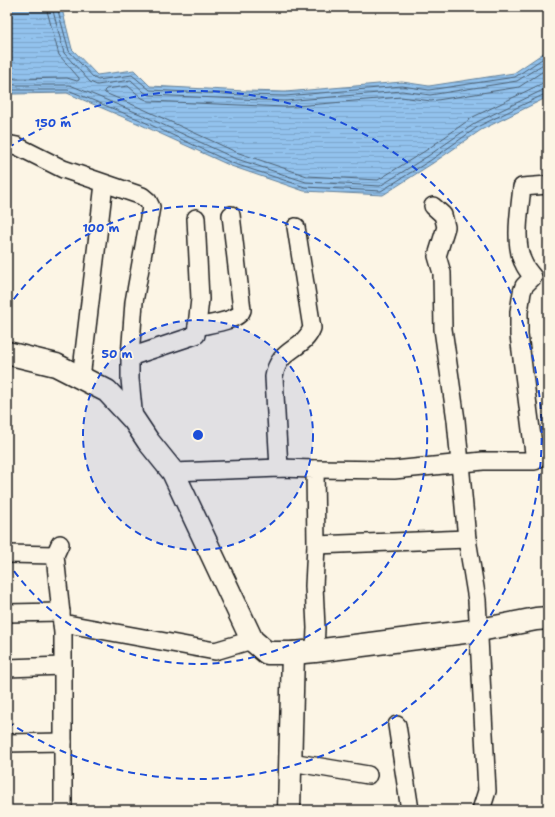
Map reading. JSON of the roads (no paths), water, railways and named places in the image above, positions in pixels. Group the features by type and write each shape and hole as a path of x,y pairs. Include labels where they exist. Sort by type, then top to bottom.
{"main road":[{"path":"7,353 56,365 107,391 134,420 148,441 173,472 252,640 267,652 293,654 480,630 536,618 548,618"},
{"path":"289,810 293,654"}],"street":[{"path":"7,144 17,146 63,169 142,196 148,201 150,208 134,302 130,358 130,379 134,420"},
{"path":"81,378 104,184"},
{"path":"541,276 524,264 520,255 518,233 522,187 548,185"},
{"path":"433,206 443,216 446,227 437,256 442,272 443,329 456,420 467,539 477,600 480,630 487,791 481,810"},
{"path":"197,327 235,318 241,314 242,310 231,215"},
{"path":"130,358 196,335 200,299 196,218"},
{"path":"279,468 274,377 275,368 287,353 306,340 312,328 296,227"},
{"path":"173,472 279,468 394,470 482,461 542,460 519,335 519,312 522,292 528,282 541,276"},
{"path":"315,469 315,651"},
{"path":"316,545 467,539"},
{"path":"7,554 58,550 63,666 63,810"},
{"path":"7,613 62,618 215,651 252,640"},
{"path":"7,668 63,666"},
{"path":"397,725 410,810"},
{"path":"7,743 63,742"},
{"path":"291,762 368,775"}],"water":[{"path":"7,7 56,7 62,9 72,49 97,75 134,70 150,86 285,92 402,82 429,86 514,73 548,50 548,97 481,130 383,195 304,191 231,166 67,93 13,94 7,92"}]}
